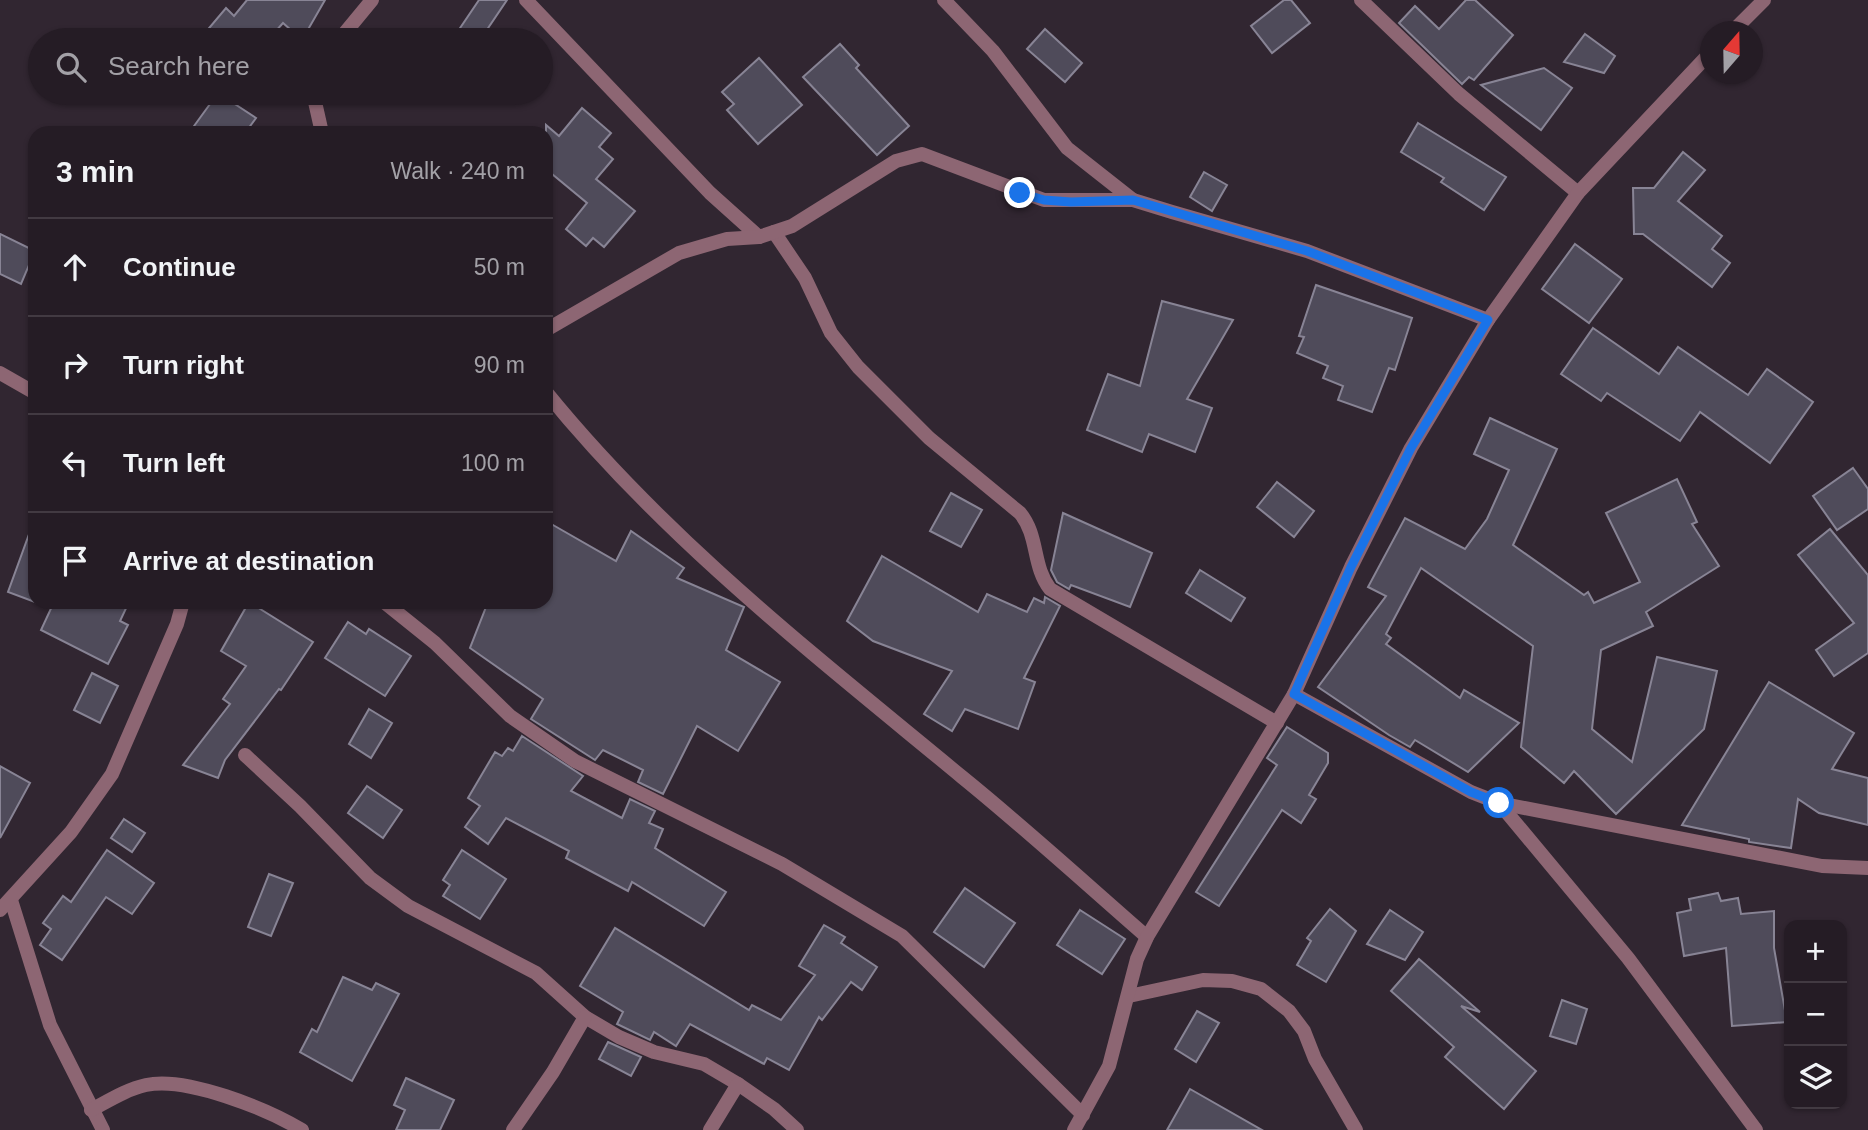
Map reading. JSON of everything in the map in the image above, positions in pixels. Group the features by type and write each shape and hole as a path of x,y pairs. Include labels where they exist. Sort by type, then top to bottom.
{"street":[{"path":"349,28 372,0"},
{"path":"526,0 553,28"},
{"path":"944,0 993,51 1067,148 1133,200"},
{"path":"1361,0 1460,94 1578,193"},
{"path":"1743,21 1764,0"},
{"path":"553,28 710,193 758,237"},
{"path":"1074,1130 1109,1066 1137,960 1147,937 1294,694 1351,567 1411,448 1488,320 1578,193 1700,63"},
{"path":"316,105 320,126"},
{"path":"553,326 679,253 727,239 758,237 792,226 895,161 922,154 1044,200 1133,200 1307,251 1488,320"},
{"path":"774,232 805,278 831,333 858,368 929,438 1020,513 1030,525 1042,579 1050,589 1277,723"},
{"path":"0,373 28,389"},
{"path":"553,400 596,450 734,587 833,673 965,779 1147,937"},
{"path":"103,1130 50,1025 6,905 71,832 112,774 181,609"},
{"path":"393,609 435,643 510,716 575,761 782,864 902,936 1083,1115"},
{"path":"1294,694 1471,792 1499,803 1822,866 1868,868"},
{"path":"245,755 300,806 370,878 408,906 536,973 585,1017 619,1037 654,1052 704,1064 774,1109 797,1130"},
{"path":"1499,803 1628,958 1756,1130"},
{"path":"1129,996 1203,980 1232,981 1261,989 1289,1011 1304,1031 1315,1059 1356,1130"},
{"path":"513,1130 553,1072 585,1017"},
{"path":"91,1110 144,1085 164,1083 191,1087 227,1098 302,1130"},
{"path":"710,1130 738,1084"}],"building":[{"path":"247,0 325,0 309,28 289,28 283,23 279,28 209,28 226,8 234,16"},
{"path":"479,0 507,0 488,28 460,28"},
{"path":"1284,0 1291,0 1310,23 1272,53 1251,26"},
{"path":"1466,0 1475,0 1513,35 1474,80 1469,77 1462,84 1399,23 1415,6 1439,29"},
{"path":"1045,29 1082,63 1065,82 1027,49"},
{"path":"1585,34 1615,56 1604,73 1564,62"},
{"path":"840,44 859,65 856,68 909,126 877,155 803,77"},
{"path":"759,58 802,105 758,144 727,110 734,104 722,92"},
{"path":"1544,68 1572,88 1541,130 1481,85"},
{"path":"209,105 236,105 256,118 250,126 194,126"},
{"path":"582,108 611,133 599,147 613,159 596,179 635,211 604,247 593,238 586,246 566,229 587,203 553,175 553,131 559,136"},
{"path":"1418,123 1506,177 1484,210 1441,182 1444,178 1401,152"},
{"path":"1683,152 1705,170 1678,201 1722,236 1712,249 1730,263 1712,287 1643,234 1634,234 1633,188 1654,188"},
{"path":"1204,172 1227,185 1212,211 1190,197"},
{"path":"0,234 28,248 28,268 21,284 0,274"},
{"path":"1575,244 1622,279 1589,323 1542,289"},
{"path":"1316,285 1412,318 1395,370 1389,368 1372,412 1338,400 1343,386 1323,378 1328,366 1297,353 1304,337 1299,336"},
{"path":"1162,301 1233,320 1187,399 1212,408 1195,452 1149,434 1142,452 1087,430 1108,374 1140,386"},
{"path":"1593,328 1659,374 1678,347 1748,395 1767,369 1813,402 1770,463 1700,412 1680,441 1607,393 1601,401 1561,374"},
{"path":"1490,418 1557,449 1513,545 1584,595 1588,592 1594,603 1640,582 1606,513 1677,479 1697,522 1692,524 1719,566 1646,612 1653,626 1601,650 1592,729 1632,762 1657,657 1717,671 1704,729 1616,814 1574,771 1564,783 1521,747 1533,646 1421,568 1386,634 1391,638 1386,644 1460,698 1464,690 1519,723 1468,772 1415,740 1410,747 1318,687 1386,596 1368,587 1405,518 1465,549 1487,519 1509,470 1474,454"},
{"path":"1853,468 1868,489 1868,509 1837,530 1813,496"},
{"path":"1277,482 1314,511 1294,537 1257,507"},
{"path":"951,493 982,510 961,547 930,531"},
{"path":"1063,513 1152,553 1130,607 1071,585 1069,589 1057,582 1051,570"},
{"path":"553,525 616,561 631,531 684,568 677,578 744,607 726,650 780,682 738,751 697,726 663,794 638,782 643,770 603,750 595,760 531,719 543,699 470,648 485,609 553,609"},
{"path":"1830,529 1868,575 1868,653 1834,676 1816,650 1854,623 1798,555"},
{"path":"28,537 28,599 8,592"},
{"path":"882,556 978,612 987,594 1027,612 1034,598 1044,603 1045,597 1060,606 1024,678 1035,682 1018,729 965,709 952,731 924,714 952,671 873,641 847,621"},
{"path":"1200,570 1245,598 1231,621 1186,593"},
{"path":"51,609 126,609 120,621 128,625 108,664 41,630"},
{"path":"245,609 260,609 313,642 281,690 279,689 225,760 218,778 183,765 230,704 223,699 246,666 221,651"},
{"path":"348,622 366,634 369,629 411,656 385,696 325,658"},
{"path":"92,673 118,686 100,723 74,710"},
{"path":"1769,682 1854,733 1832,769 1868,778 1868,825 1819,813 1798,799 1791,848 1749,842 1749,839 1682,825"},
{"path":"369,709 392,723 371,758 349,744"},
{"path":"1287,727 1328,753 1328,763 1309,795 1316,799 1301,823 1282,810 1219,906 1196,892 1277,765 1267,758"},
{"path":"522,736 583,776 571,791 622,818 630,799 655,811 649,823 663,829 655,848 726,892 704,926 632,882 628,891 566,858 569,851 506,818 488,844 465,827 480,806 468,798 495,752 502,756 508,748 513,751"},
{"path":"0,766 30,783 0,838"},
{"path":"367,786 402,810 383,838 348,813"},
{"path":"124,819 145,833 132,852 111,838"},
{"path":"107,850 154,883 132,914 106,897 62,960 40,945 51,929 43,923 63,896 71,902"},
{"path":"462,850 506,879 480,919 443,896 450,885 443,880"},
{"path":"269,874 293,883 271,936 248,927"},
{"path":"965,888 1015,923 984,967 934,932"},
{"path":"1718,893 1721,901 1738,898 1741,914 1774,911 1774,948 1784,1005 1784,1022 1732,1026 1726,948 1684,956 1677,913 1691,910 1689,899"},
{"path":"1330,909 1356,931 1326,982 1297,965 1311,941 1307,938"},
{"path":"1080,910 1125,939 1102,974 1057,945"},
{"path":"1390,910 1423,932 1405,960 1367,944"},
{"path":"824,925 845,937 841,943 877,967 862,990 851,982 822,1020 819,1017 789,1070 767,1058 764,1064 690,1024 676,1046 654,1032 650,1040 617,1024 623,1012 580,986 615,928 749,1010 752,1005 781,1020 815,975 799,966"},
{"path":"1419,959 1480,1012 1461,1006 1536,1071 1504,1109 1445,1057 1454,1047 1391,991"},
{"path":"343,977 372,990 376,983 399,994 352,1081 300,1052 312,1029 317,1032"},
{"path":"1562,1000 1587,1009 1576,1044 1550,1036"},
{"path":"1197,1011 1219,1023 1196,1062 1175,1049"},
{"path":"608,1042 641,1057 631,1076 599,1059"},
{"path":"406,1078 454,1100 440,1130 396,1130 405,1110 394,1105"},
{"path":"1190,1089 1262,1130 1167,1130"}],"route":[{"path":"1020,193 1044,200 1071,202 1133,200 1307,251 1488,320 1411,448 1351,567 1294,694 1471,792 1499,803"}]}
